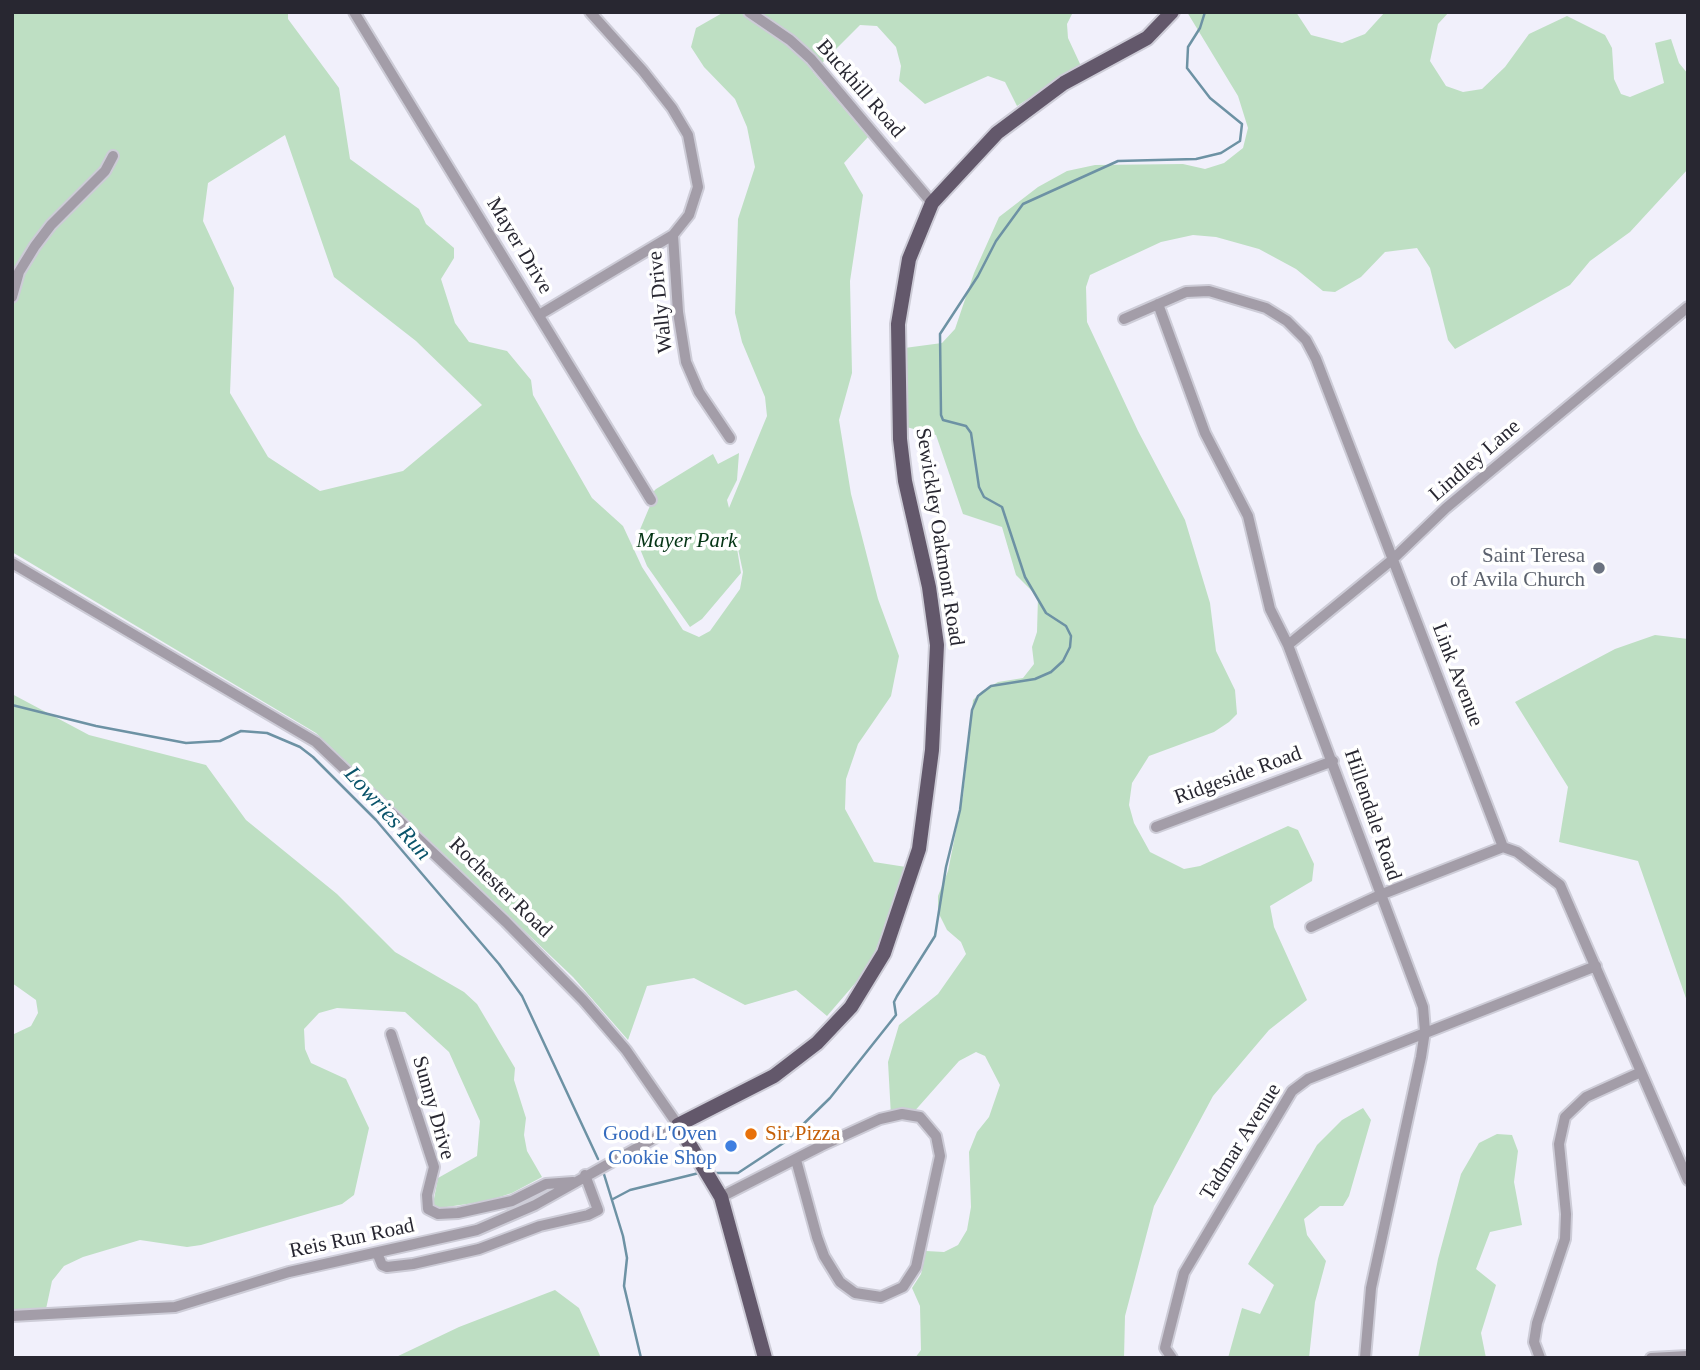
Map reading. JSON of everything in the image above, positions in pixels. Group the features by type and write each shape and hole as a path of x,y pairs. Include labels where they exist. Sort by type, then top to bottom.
{"main road":[{"name":"Sewickley Oakmont Road","path":"678,1125 774,1076 835,1025 863,992 876,969 914,869 928,793 937,645 929,587 905,481 898,417 897,349 906,272 932,203 1007,123 1064,83 1138,44 1172,12"},
{"name":"Rochester Road","path":"678,1125 721,1197 765,1358"}],"street":[{"name":"Mayer Drive","path":"354,12 651,500"},
{"path":"539,315 673,235 689,215 698,187 688,135 659,89 590,12"},
{"name":"Buckhill Road","path":"749,12 790,40 811,60 932,203"},
{"path":"12,297 16,282 35,246 51,225 105,171 113,156"},
{"name":"Wally Drive","path":"673,235 678,312 686,362 699,392 730,438"},
{"path":"12,270 16,282"},
{"name":"Link Avenue","path":"1124,319 1186,292 1209,291 1237,297 1287,321 1306,341 1503,847"},
{"name":"Hillendale Road","path":"1158,304 1205,433 1248,516 1268,602 1288,645 1333,761 1423,1007 1424,1031 1371,1288 1365,1358"},
{"name":"Lindley Lane","path":"1288,645 1392,560 1446,508 1688,307"},
{"name":"Rochester Road","path":"12,563 286,722 322,747 506,922 583,1000 626,1050 678,1125"},
{"name":"Ridgeside Road","path":"1156,827 1333,761"},
{"path":"1311,928 1380,895 1503,847 1526,858 1560,886 1688,1180"},
{"name":"Tadmar Avenue","path":"1172,1358 1166,1348 1184,1273 1292,1091 1308,1079 1424,1031 1596,966"},
{"name":"Sunny Drive","path":"391,1034 434,1167 427,1195 428,1209 438,1214 458,1213 512,1201 546,1184 573,1182"},
{"path":"1540,1358 1534,1342 1537,1323 1565,1239 1566,1214 1559,1144 1565,1117 1586,1097 1641,1072"},
{"path":"721,1197 796,1160 891,1116 912,1114 926,1121 936,1136 940,1156 916,1267 903,1287 881,1297 855,1293 840,1282 824,1256 817,1237 796,1160"},
{"name":"Reis Run Road","path":"12,1316 145,1311 175,1307 289,1272 378,1255 488,1227 535,1205 678,1125"},
{"path":"378,1255 382,1265 387,1267 413,1264 479,1250 540,1226 588,1216 598,1210 585,1175"},
{"path":"1651,1358 1688,1356"}],"green space":[{"name":"Mayer Park","path":"12,12 288,12 288,19 339,88 350,159 419,209 426,224 454,248 454,258 441,279 455,323 469,342 507,351 531,380 533,395 592,498 623,526 642,567 683,630 699,637 710,631 740,589 743,572 734,530 741,573 702,619 690,627 647,566 636,539 652,501 649,496 713,454 718,464 739,453 737,480 727,500 729,508 767,416 765,397 742,342 735,313 738,219 755,167 747,127 735,99 704,67 691,47 696,28 724,12 1073,12 1067,24 1068,38 1081,66 1017,106 1005,82 988,76 925,104 899,81 901,66 896,47 877,26 860,25 813,72 868,137 844,163 863,195 850,281 852,373 839,420 851,494 878,599 899,656 891,696 858,744 846,779 845,809 874,862 906,867 870,966 827,1016 796,990 745,1005 694,978 647,986 628,1040 573,977 316,733 12,552","holes":["285,135 334,277 416,341 482,405 403,471 320,491 268,457 230,393 234,288 203,221 208,183"]},
{"path":"1187,12 1296,12 1311,35 1342,43 1365,34 1385,12 1449,12 1438,24 1430,61 1446,86 1463,92 1482,89 1505,67 1529,34 1567,16 1605,35 1612,48 1614,79 1621,94 1630,97 1664,83 1655,43 1671,39 1679,63 1688,74 1688,169 1630,232 1590,261 1570,285 1455,349 1448,340 1430,268 1417,248 1385,252 1361,277 1335,292 1323,291 1296,269 1259,249 1216,237 1193,235 1161,242 1090,275 1086,287 1087,322 1138,431 1185,520 1210,603 1216,651 1235,690 1237,714 1214,732 1149,756 1132,783 1129,805 1134,823 1150,852 1184,869 1200,866 1288,826 1298,830 1314,864 1312,881 1270,906 1274,927 1307,1000 1269,1030 1213,1096 1154,1206 1125,1316 1124,1358 915,1358 921,1350 920,1306 912,1288 921,1274 926,1251 944,1252 958,1245 967,1230 971,1207 969,1152 977,1132 989,1117 1000,1085 985,1056 976,1052 959,1061 912,1114 891,1116 888,1062 899,1025 938,994 966,954 961,942 947,930 938,912 938,896 948,871 963,796 973,700 998,682 1023,678 1034,664 1032,647 1037,632 1038,597 1016,575 1002,527 963,514 936,435 899,425 897,349 942,343 955,329 974,273 999,217 1038,187 1067,171 1095,165 1183,164 1205,169 1224,163 1243,148 1248,128 1238,96"},
{"path":"1655,635 1688,639 1688,1004 1638,861 1559,842 1568,787 1515,702 1615,649"},
{"path":"12,694 89,735 206,765 246,820 337,894 395,952 464,992 477,1004 515,1068 514,1080 526,1118 524,1135 527,1151 542,1177 512,1193 487,1201 440,1208 433,1204 438,1178 477,1156 480,1121 449,1052 405,1012 337,1008 319,1013 304,1029 305,1049 311,1063 346,1079 369,1128 354,1195 342,1204 201,1245 187,1247 140,1240 83,1257 64,1266 52,1281 46,1309 12,1309 12,1035 31,1026 38,1013 36,1000 12,983"},
{"path":"1363,1108 1371,1120 1349,1196 1343,1206 1320,1206 1304,1219 1307,1235 1326,1261 1315,1302 1309,1358 1228,1358 1242,1308 1260,1314 1274,1285 1248,1264 1317,1145 1342,1120"},
{"path":"1497,1134 1512,1135 1518,1151 1514,1182 1522,1225 1490,1232 1476,1269 1496,1285 1481,1333 1486,1358 1418,1358 1438,1259 1461,1174 1479,1143"},
{"path":"555,1290 579,1308 601,1358 394,1358 459,1327"}],"waterway":[{"path":"713,1173 738,1173 785,1142 830,1098 896,1015 894,1002 935,936 946,867 960,810 972,710 978,696 991,686 1035,679 1051,672 1063,661 1070,647 1071,636 1066,626 1046,613 1025,577 1002,507 984,497 979,487 971,433 966,426 943,420 940,334 978,276 996,241 1023,204 1118,161 1196,159 1221,153 1240,141 1242,124 1210,98 1187,68 1188,47 1200,28 1205,12"},
{"name":"Lowries Run","path":"12,705 96,726 186,743 220,741 241,731 267,733 300,747 313,757 376,820 499,964 522,996 598,1159"},
{"name":"Lowries Run","path":"603,1171 623,1236 627,1258 624,1286 641,1358"},
{"path":"613,1199 630,1190 699,1173"}],"place":[{"name":"Saint Teresa of Avila Church","path":"1599,568"},
{"name":"Sir Pizza","path":"751,1134"},
{"name":"Good L'Oven Cookie Shop","path":"731,1146"}]}
